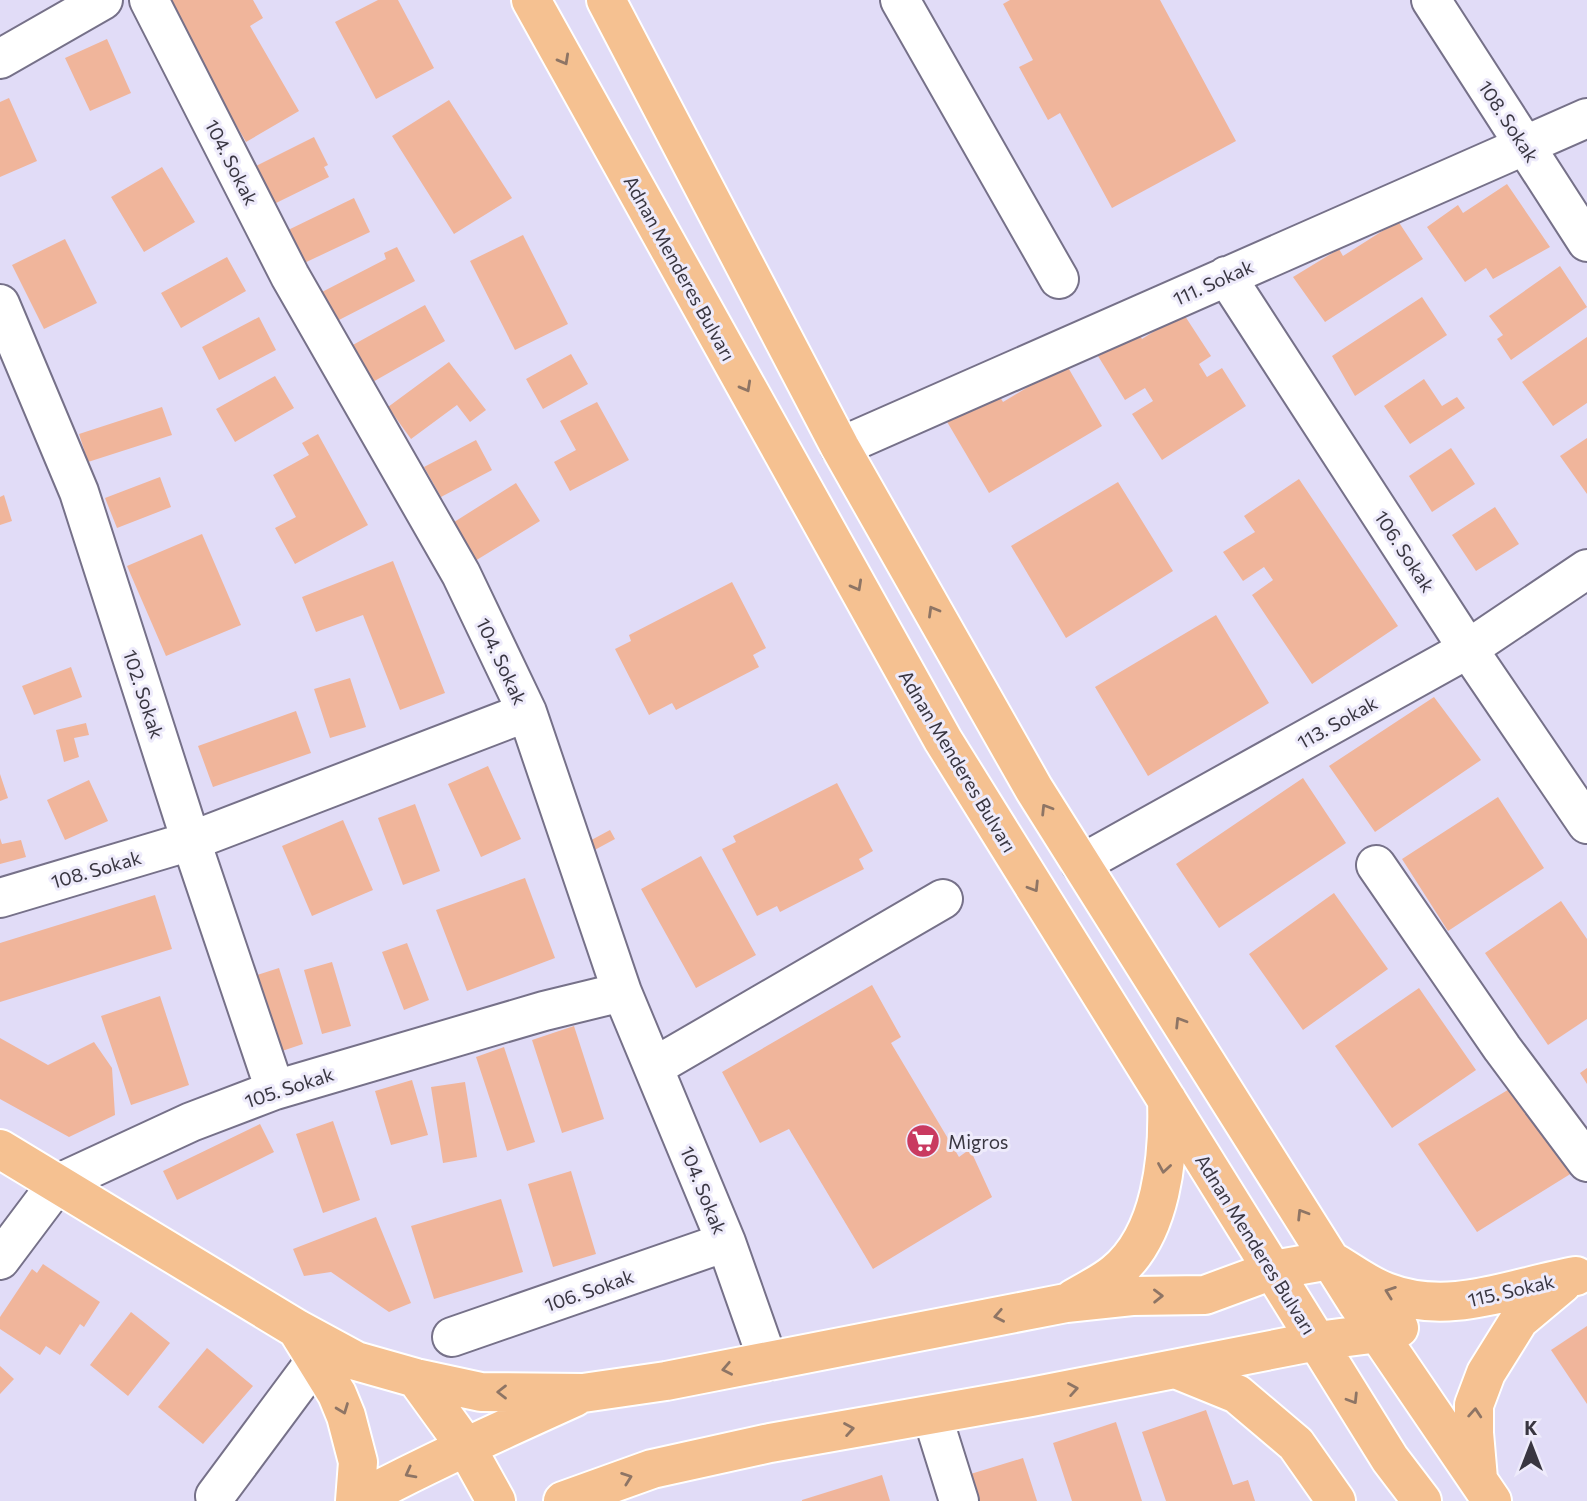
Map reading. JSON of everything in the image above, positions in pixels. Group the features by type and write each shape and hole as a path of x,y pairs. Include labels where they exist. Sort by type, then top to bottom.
{"main road":[{"name":"Adnan Menderes Bulvarı","path":"531,0 943,740 1390,1459 1422,1501"},
{"path":"606,0 839,447 1034,789 1330,1260 1485,1491"},
{"path":"1066,1303 1115,1273 1137,1249 1158,1198 1164,1174 1168,1137 1167,1100"},
{"path":"0,1150 307,1345 416,1378 481,1392 583,1393 666,1381 1066,1303 1132,1296 1205,1296 1273,1270 1330,1260"},
{"name":"115. Sokak","path":"1330,1260 1386,1292 1424,1302 1467,1301 1575,1277"},
{"path":"563,1501 652,1469 770,1443 1178,1370 1317,1341 1379,1333 1575,1277"},
{"path":"1485,1491 1474,1433 1474,1405 1486,1373 1519,1320 1575,1277"},
{"path":"307,1345 337,1394 346,1416 358,1462 356,1501"},
{"path":"1178,1370 1237,1394 1296,1444 1336,1501"},
{"path":"416,1378 466,1447 496,1501"},
{"path":"356,1501 439,1458 583,1393"}],"street":[{"path":"0,59 103,0"},
{"name":"104. Sokak","path":"149,0 290,276 461,574 527,712 622,992 726,1242 768,1360"},
{"path":"900,0 1059,279"},
{"name":"108. Sokak","path":"1431,0 1587,242"},
{"name":"111. Sokak","path":"839,447 1587,118"},
{"name":"106. Sokak","path":"1226,276 1468,649 1587,824"},
{"name":"102. Sokak","path":"0,304 79,492 191,841 275,1090"},
{"name":"113. Sokak","path":"1081,864 1468,649 1587,569"},
{"name":"108. Sokak","path":"0,898 191,841 527,712"},
{"path":"1376,865 1502,1048 1587,1162"},
{"path":"654,1067 943,899"},
{"name":"105. Sokak","path":"0,1260 57,1184 191,1122 275,1090 544,1011 622,992"},
{"name":"106. Sokak","path":"452,1337 726,1242"},
{"path":"215,1496 307,1345"},
{"path":"932,1415 959,1501"}],"building":[{"path":"163,0 253,0 263,18 250,26 299,111 246,142"},
{"path":"378,0 398,0 434,68 376,99 335,22"},
{"path":"1010,0 1160,0 1236,141 1112,208 1060,113 1048,120 1019,67 1033,60 1003,4"},
{"path":"107,39 131,93 90,111 65,58"},
{"path":"9,98 37,161 0,177 0,102"},
{"path":"449,100 512,198 454,234 392,136"},
{"path":"314,137 328,165 324,167 329,177 274,204 254,167"},
{"path":"162,167 195,222 144,252 111,197"},
{"path":"1507,184 1550,247 1493,279 1486,268 1465,282 1427,227 1458,205 1463,213"},
{"path":"354,198 370,232 300,265 284,232"},
{"path":"1398,221 1423,259 1325,322 1293,277 1339,249 1343,256"},
{"path":"523,235 568,324 515,350 470,261"},
{"path":"65,239 97,303 44,329 12,265"},
{"path":"397,247 415,281 337,321 322,292 386,259 384,253"},
{"path":"227,257 246,291 181,328 161,293"},
{"path":"1560,266 1587,307 1511,360 1497,339 1503,335 1489,316"},
{"path":"1422,297 1447,335 1355,396 1332,356"},
{"path":"425,305 445,341 371,383 351,346"},
{"path":"1183,313 1211,356 1199,364 1207,377 1222,368 1246,406 1162,460 1132,414 1153,401 1145,388 1125,400 1098,356 1137,331 1142,339"},
{"path":"259,317 276,350 219,380 202,347"},
{"path":"1587,337 1587,403 1553,426 1522,382"},
{"path":"571,354 588,384 543,409 526,379"},
{"path":"449,362 486,410 470,422 457,405 411,439 388,407"},
{"path":"1066,364 1102,426 989,493 946,420 996,390 1003,402"},
{"path":"275,376 294,408 235,442 216,409"},
{"path":"1424,379 1442,406 1457,397 1465,408 1410,444 1384,406"},
{"path":"597,402 629,460 570,491 554,462 576,450 560,421"},
{"path":"162,407 172,435 88,462 79,434"},
{"path":"318,434 368,525 295,564 275,528 296,517 273,475 309,455 302,443"},
{"path":"1587,438 1587,494 1560,456"},
{"path":"476,440 492,470 441,497 424,467"},
{"path":"1451,448 1475,484 1432,512 1409,476"},
{"path":"160,477 171,507 117,528 105,498"},
{"path":"1299,479 1398,626 1312,684 1252,595 1273,580 1264,567 1243,581 1223,552 1255,532 1244,516"},
{"path":"1118,482 1173,571 1066,638 1011,546"},
{"path":"516,483 540,521 475,561 451,524"},
{"path":"4,495 12,521 0,525 0,497"},
{"path":"1495,507 1519,544 1476,571 1452,535"},
{"path":"202,534 241,625 166,656 127,566"},
{"path":"393,561 445,693 400,710 363,615 316,632 302,597"},
{"path":"732,582 766,648 753,655 759,667 676,710 672,703 649,715 615,649 631,641 629,635"},
{"path":"1216,615 1269,703 1148,776 1095,687"},
{"path":"71,667 82,697 34,715 22,686"},
{"path":"350,678 366,727 330,738 314,689"},
{"path":"1434,697 1481,760 1375,832 1329,766"},
{"path":"296,711 311,753 213,787 198,746"},
{"path":"86,723 89,735 74,738 79,757 64,762 56,730"},
{"path":"488,766 521,839 481,857 448,784"},
{"path":"0,774 8,798 0,801"},
{"path":"1303,778 1346,843 1219,928 1176,864"},
{"path":"89,780 108,821 65,840 47,800"},
{"path":"837,783 873,851 859,859 864,869 780,912 777,906 757,916 722,849 736,842 733,836"},
{"path":"1498,797 1544,868 1448,931 1402,859"},
{"path":"415,804 440,871 403,885 378,818"},
{"path":"343,820 373,890 312,916 282,846"},
{"path":"610,830 615,839 589,853 584,844"},
{"path":"0,838 2,844 21,840 26,857 0,864"},
{"path":"701,856 756,955 696,988 641,889"},
{"path":"525,878 555,958 467,991 436,910"},
{"path":"1334,893 1388,969 1303,1030 1249,954"},
{"path":"155,895 172,949 0,1002 0,943"},
{"path":"1561,901 1587,939 1587,1019 1548,1045 1485,953"},
{"path":"407,943 429,1000 404,1010 382,952"},
{"path":"332,962 351,1026 322,1034 304,970"},
{"path":"279,968 303,1044 273,1054 248,978"},
{"path":"872,985 901,1037 891,1043 959,1157 970,1149 992,1197 873,1269 789,1129 760,1143 722,1072"},
{"path":"1419,988 1476,1070 1392,1128 1335,1046"},
{"path":"160,996 189,1085 131,1105 101,1016"},
{"path":"574,1026 604,1119 562,1133 532,1040"},
{"path":"0,1038 48,1065 94,1042 112,1068 115,1115 69,1137 0,1099"},
{"path":"504,1047 535,1142 507,1151 476,1057"},
{"path":"1587,1068 1587,1084 1580,1073"},
{"path":"412,1080 428,1135 391,1145 375,1091"},
{"path":"465,1082 477,1157 443,1163 431,1087"},
{"path":"1521,1082 1580,1168 1477,1232 1418,1144"},
{"path":"333,1121 360,1200 323,1213 296,1134"},
{"path":"260,1124 274,1152 177,1200 163,1171"},
{"path":"571,1171 596,1254 553,1267 528,1184"},
{"path":"501,1199 523,1272 434,1299 411,1226"},
{"path":"376,1217 411,1303 389,1312 331,1272 304,1276 293,1249"},
{"path":"43,1264 100,1302 84,1327 80,1324 60,1355 46,1346 40,1355 0,1329 0,1317 32,1269 37,1273"},
{"path":"131,1312 170,1343 128,1396 90,1365"},
{"path":"1587,1326 1587,1404 1551,1350"},
{"path":"207,1348 253,1386 203,1444 158,1407"},
{"path":"0,1366 14,1379 0,1394"},
{"path":"1206,1410 1233,1485 1248,1480 1255,1501 1166,1501 1142,1432"},
{"path":"1116,1422 1142,1501 1072,1501 1053,1443"},
{"path":"1023,1458 1037,1501 972,1501 964,1476"},
{"path":"882,1475 890,1501 802,1501 802,1500"}],"place":[{"name":"Migros","path":"923,1141"}]}
